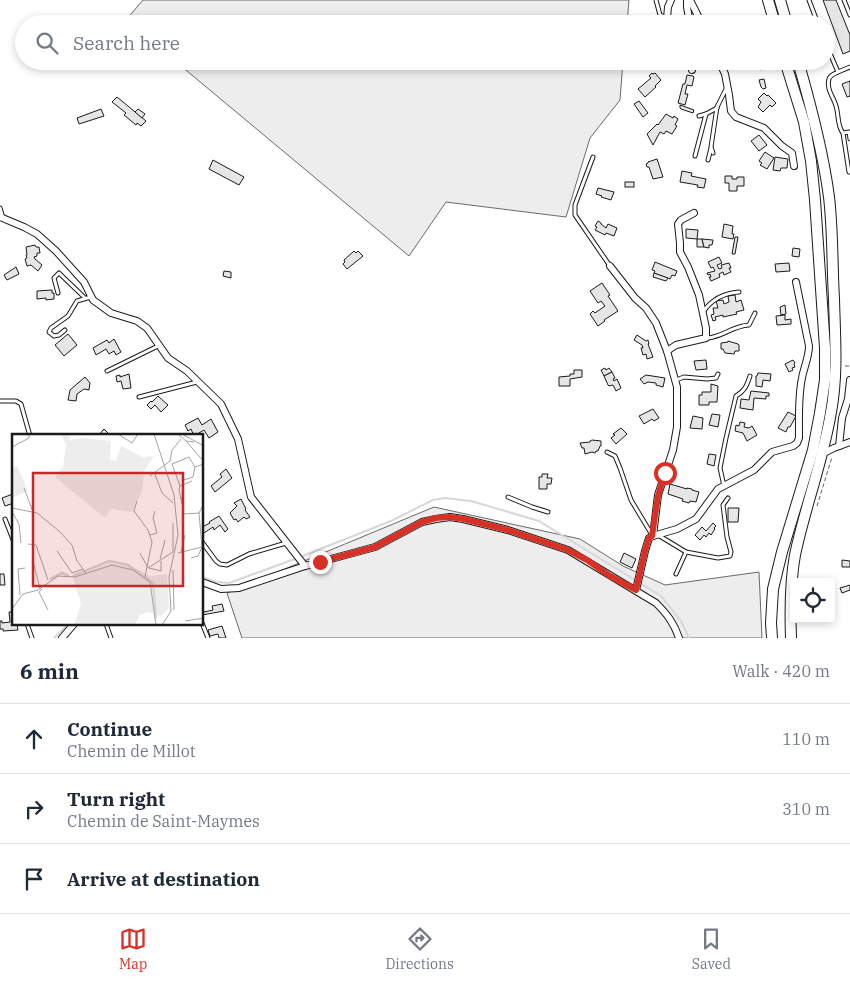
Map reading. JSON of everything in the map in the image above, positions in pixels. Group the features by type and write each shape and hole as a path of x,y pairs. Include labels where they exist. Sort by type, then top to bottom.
{"main road":[{"path":"768,0 772,15"},
{"path":"780,0 784,15"},
{"path":"772,638 773,589 782,552 813,450 825,380 825,348 811,161 804,122 788,70"},
{"path":"791,638 791,587 795,556 822,454 836,381 829,198 815,122 801,70"}],"street":[{"path":"668,15 668,7 671,0"},
{"path":"688,15 687,7 689,0"},
{"path":"689,0 697,15"},
{"path":"723,70 731,112 736,117 764,128 792,153 794,166"},
{"path":"667,351 676,346 706,338 700,295 680,252 678,224 681,220 694,213"},
{"path":"2,218 37,234 56,251 84,282 88,297 111,313 137,321 147,328 168,358 187,371 220,404 238,439 251,497 303,563"},
{"path":"610,266 646,308 656,323 667,351 677,387 677,427 673,450 658,496 655,535"},
{"path":"636,587 649,538 677,529 696,519 718,489 754,470 772,452 797,443 799,438 800,394 802,378 809,355 809,346 796,282"},
{"path":"839,446 842,418 848,399 850,380"},
{"path":"828,428 840,437 850,441"},
{"path":"822,454 850,441"},
{"path":"204,583 221,589 239,588 303,563 375,547 422,522 450,517 508,530 568,550 587,560 610,576 636,587 656,603 668,615 679,638"},
{"path":"62,638 72,626"}],"lane":[{"path":"656,0 660,15"},
{"path":"809,0 815,15"},
{"path":"844,0 850,15"},
{"path":"835,65 838,72"},
{"path":"850,67 832,74 829,79 828,89 836,106 850,172"},
{"path":"708,160 718,107 727,86"},
{"path":"699,116 718,107"},
{"path":"695,156 706,114"},
{"path":"842,133 849,132 850,139"},
{"path":"711,147 713,153"},
{"path":"593,156 574,205 575,216 610,266"},
{"path":"0,208 2,218"},
{"path":"58,293 54,278 59,273 88,297"},
{"path":"703,312 709,303 720,296 739,292"},
{"path":"64,330 59,335 54,336 49,332 51,328 68,316 77,301 88,297"},
{"path":"706,338 716,338 736,327 749,325 755,313"},
{"path":"107,371 159,346"},
{"path":"675,381 684,377 716,378 718,374"},
{"path":"724,487 720,468 726,438 736,396 747,386 750,376"},
{"path":"139,397 198,382"},
{"path":"0,401 16,401 21,404 29,434"},
{"path":"607,452 615,456 631,500 655,535 686,552 718,558 730,556 732,552 727,537 724,505 728,498"},
{"path":"508,497 548,512"},
{"path":"5,519 12,537"},
{"path":"204,545 216,561 227,565 249,554 286,543"},
{"path":"676,574 686,552"},
{"path":"28,626 32,638"},
{"path":"107,626 111,638"},
{"path":"203,626 208,638"}],"path":[{"path":"844,366 850,366"}],"shaded area":[{"path":"143,0 629,0 628,15 130,15"},
{"path":"186,70 622,70 620,100 590,138 566,217 446,202 409,256"},
{"path":"434,507 580,539 623,566 665,585 759,572 762,638 242,638 227,593"}],"building":[{"path":"823,0 836,0 850,35 850,51 843,54 835,32 835,15 829,15"},
{"path":"655,73 661,80 645,97 638,89 651,78 649,76"},
{"path":"687,75 694,77 692,86 687,85 685,94 688,94 685,105 678,103"},
{"path":"764,79 766,88 763,89 759,80"},
{"path":"850,81 850,96 847,97 842,84"},
{"path":"764,93 776,103 772,107 770,105 763,112 758,107 761,102 758,99"},
{"path":"117,97 146,121 141,126 137,123 136,125 124,115 126,113 112,102"},
{"path":"639,101 648,113 643,117 634,104"},
{"path":"680,105 694,110 693,113 681,109"},
{"path":"101,109 104,116 79,124 77,118"},
{"path":"138,109 145,114 142,118 135,112"},
{"path":"666,114 678,119 675,125 677,126 672,134 666,131 664,134 660,132 653,145 647,134 658,125"},
{"path":"759,135 767,145 759,151 751,141"},
{"path":"765,152 774,158 767,169 760,165 762,163 759,161"},
{"path":"775,157 788,159 787,168 781,168 780,171 773,170"},
{"path":"657,159 663,177 653,179 646,164"},
{"path":"213,160 244,177 239,185 209,169"},
{"path":"682,171 692,173 691,176 706,179 704,188 680,182"},
{"path":"725,176 732,176 732,179 744,177 744,186 737,186 737,191 729,191 729,183 725,183"},
{"path":"625,182 634,182 634,187 625,187"},
{"path":"598,188 614,192 611,200 596,194"},
{"path":"598,221 606,228 608,224 617,228 614,236 606,233 605,235 595,230"},
{"path":"724,224 733,226 733,239 722,237"},
{"path":"686,229 698,230 697,239 686,238"},
{"path":"735,237 738,237 735,254 732,254"},
{"path":"697,239 702,239 704,247 697,247"},
{"path":"702,239 713,240 712,245 709,245 709,248 704,247"},
{"path":"35,245 39,247 40,253 37,253 37,256 34,257 42,265 38,271 31,265 27,266 25,259 27,258 26,247"},
{"path":"793,248 800,249 799,257 792,256"},
{"path":"354,251 356,253 358,251 363,256 347,269 343,264 344,260"},
{"path":"719,257 722,263 717,265 719,269 722,268 721,265 729,263 731,272 724,275 723,272 719,274 720,277 711,281 710,274 708,275 707,273 715,271 708,262"},
{"path":"655,262 677,271 675,276 672,275 670,279 654,273 655,271 652,270"},
{"path":"789,263 790,271 776,272 775,264"},
{"path":"16,267 19,274 7,280 4,275"},
{"path":"224,271 231,272 231,278 223,276"},
{"path":"654,273 668,278 666,281 653,277"},
{"path":"602,283 618,311 598,326 590,314 605,306 601,301 598,303 590,291"},
{"path":"52,290 54,299 37,299 37,291"},
{"path":"735,295 736,302 741,300 744,310 736,312 737,314 715,317 716,320 713,321 711,315 714,314 713,308 718,308 716,301 723,300 724,304 729,302 728,296"},
{"path":"785,305 786,314 781,315 780,307"},
{"path":"785,315 785,320 791,319 791,324 777,325 776,316"},
{"path":"68,334 77,345 64,356 55,345"},
{"path":"637,335 646,341 648,340 653,357 647,359 646,354 643,355 642,345 634,340"},
{"path":"114,339 121,352 116,355 114,351 109,354 106,349 96,355 93,348 107,340 109,343"},
{"path":"728,341 738,344 739,351 735,351 734,354 725,353 721,349 721,343"},
{"path":"706,360 707,369 696,370 694,361"},
{"path":"793,360 795,367 789,372 785,364"},
{"path":"605,368 606,370 609,368 612,372 604,376 601,370"},
{"path":"574,370 582,370 582,377 570,379 570,386 559,386 559,377 570,376 570,374 574,374"},
{"path":"612,372 615,378 613,379 614,381 617,379 621,388 616,391 613,385 608,385 604,376"},
{"path":"758,373 771,374 770,381 763,380 762,387 756,386 756,376"},
{"path":"129,374 131,388 123,389 121,381 117,382 116,376 120,375 120,377"},
{"path":"646,375 665,378 663,387 656,385 656,383 648,382 644,384 640,379"},
{"path":"85,377 90,383 89,390 84,389 77,394 76,401 68,400 70,390"},
{"path":"711,384 718,386 717,402 709,402 709,405 699,405 699,395 702,395 702,392 711,392"},
{"path":"751,391 769,393 769,396 766,396 766,399 754,398 753,410 740,408 741,399 749,400"},
{"path":"158,396 168,405 161,412 155,405 151,409 147,405"},
{"path":"653,409 659,418 654,421 652,419 644,424 639,416"},
{"path":"788,412 796,416 786,432 778,428"},
{"path":"712,414 720,415 718,427 709,425"},
{"path":"693,416 703,418 702,429 690,428"},
{"path":"198,418 202,425 211,419 218,432 209,438 204,430 193,434 191,429 188,431 185,425"},
{"path":"740,422 745,423 744,427 749,428 752,426 757,435 747,441 743,433 735,431 736,425 739,426"},
{"path":"621,428 627,434 616,444 611,438"},
{"path":"104,429 109,434 100,434"},
{"path":"592,440 601,441 601,446 595,453 585,454 584,448 582,448 580,443"},
{"path":"709,454 716,455 714,466 707,464"},
{"path":"226,469 232,478 215,492 211,486 222,477 220,474"},
{"path":"542,474 548,474 547,478 552,478 551,484 547,484 547,489 539,489 539,477 542,477"},
{"path":"670,484 699,492 696,502 682,501 683,499 668,494"},
{"path":"12,494 12,504 5,506 2,498"},
{"path":"241,499 250,517 246,519 244,517 238,522 236,519 234,520 230,513 237,506 234,503"},
{"path":"728,508 739,508 738,522 728,522"},
{"path":"219,516 228,529 225,532 220,525 214,530 213,527 204,533 204,526"},
{"path":"713,523 716,526 711,535 709,533 706,537 704,535 700,540 695,535 702,527 706,531"},
{"path":"624,553 636,559 632,568 620,562"},
{"path":"842,560 850,561 850,567 842,567"},
{"path":"0,574 4,574 5,585 0,585"},
{"path":"850,585 850,590 842,593 840,588"},
{"path":"222,604 224,611 204,615 204,612 213,610 212,606"},
{"path":"9,612 12,612 12,626 17,626 18,630 3,631 3,629 0,629 0,621 2,623 10,622"},
{"path":"222,626 226,638 219,638 218,634 210,636 208,630"}],"waterway":[{"path":"204,578 216,582 229,583 391,521 433,500 445,498 471,501 539,521 661,596 681,621 689,638"},
{"path":"54,638 66,626"}],"route":[{"path":"320,562 375,547 422,522 450,517 508,530 568,550 636,590 645,551 654,528 658,496 665,473"}]}
